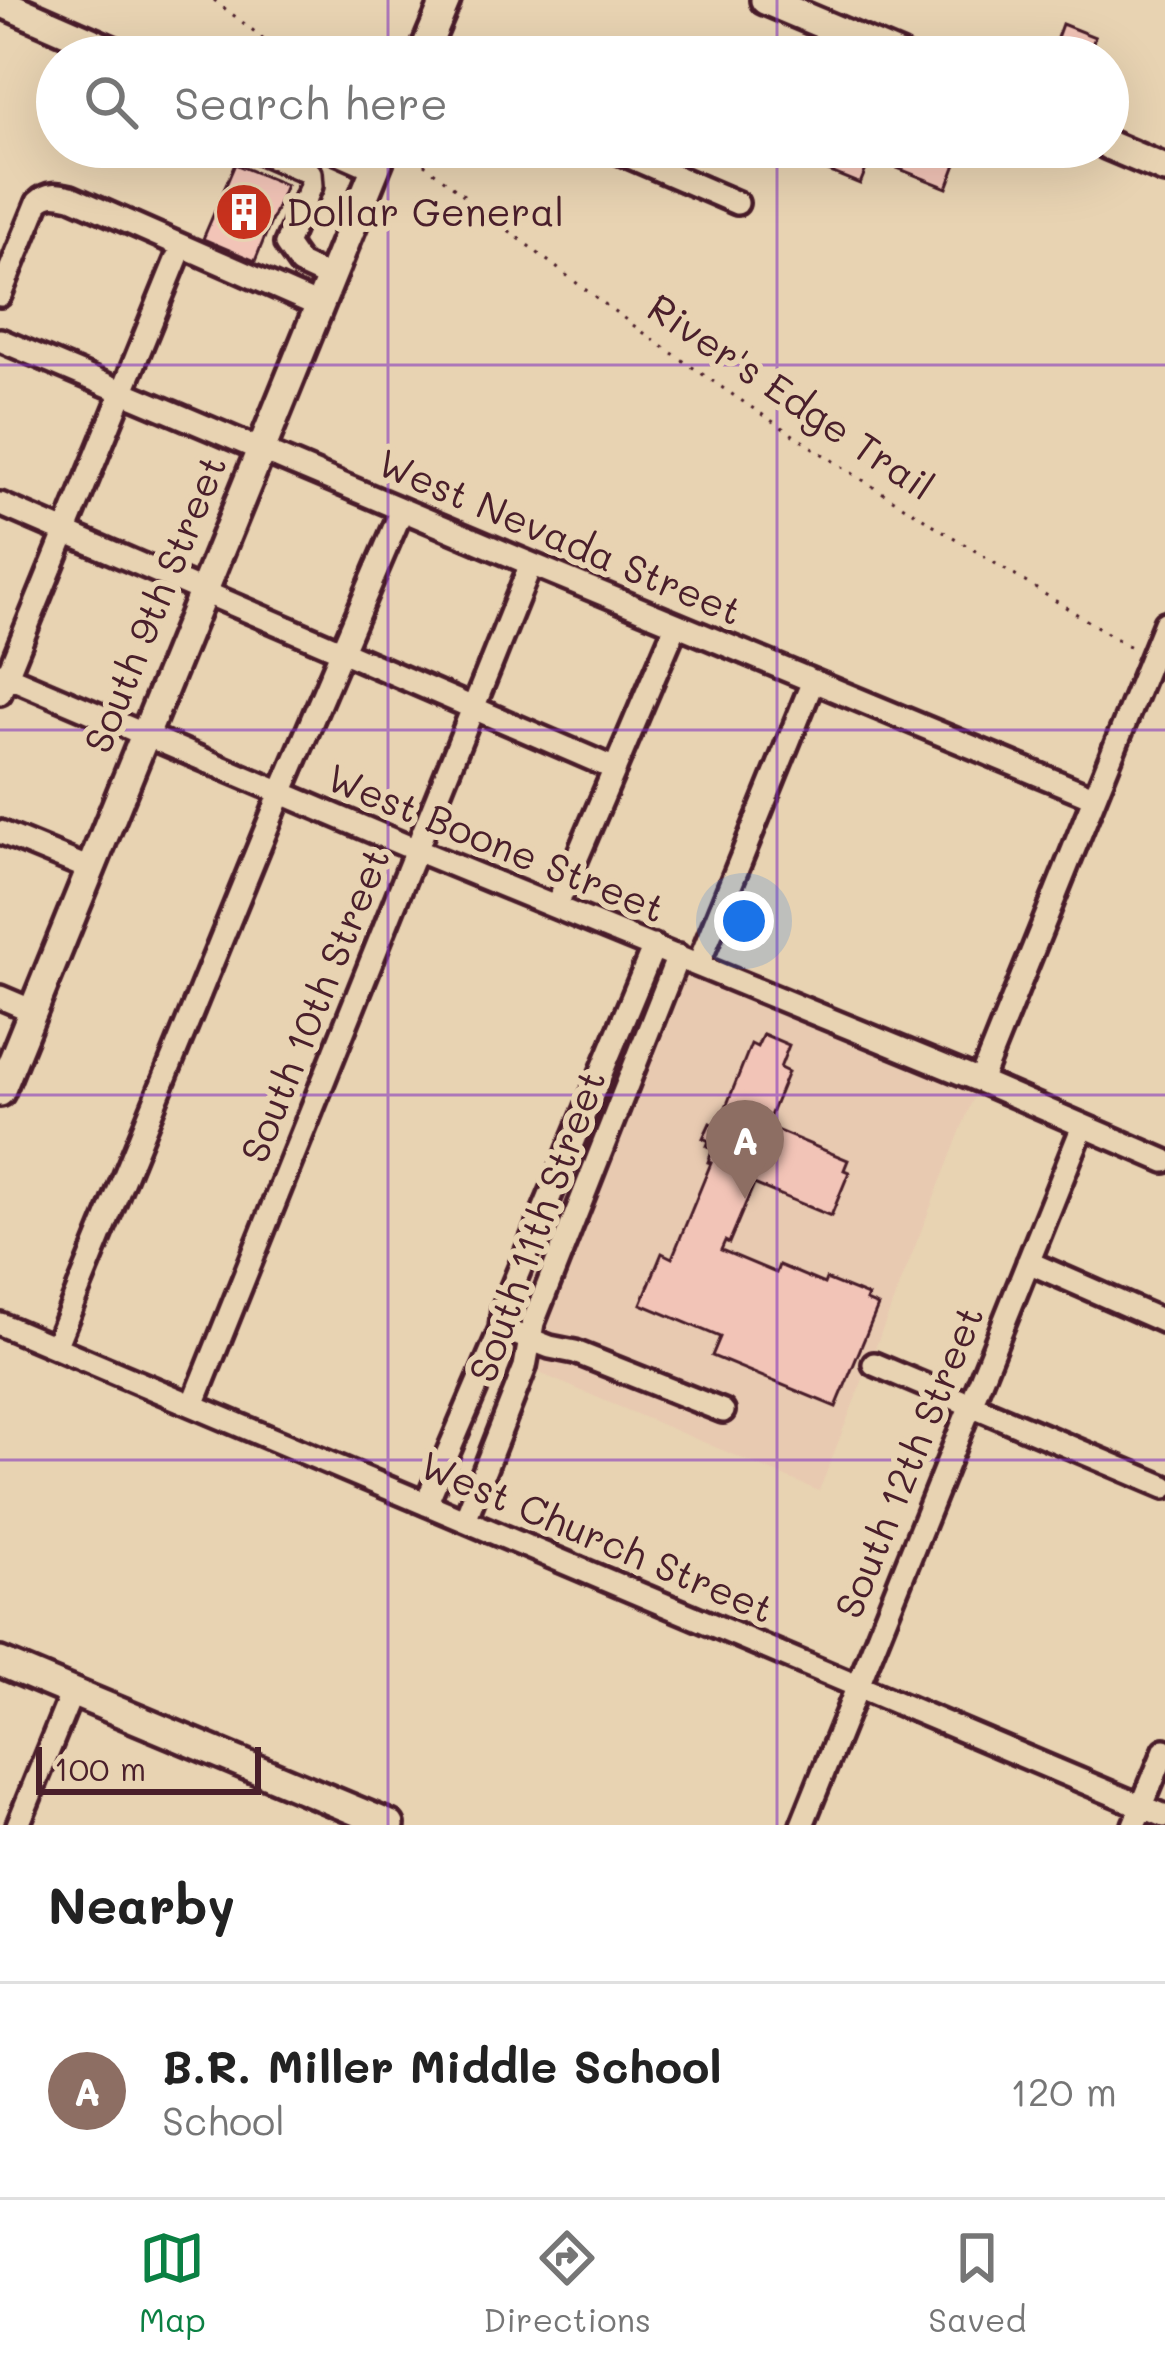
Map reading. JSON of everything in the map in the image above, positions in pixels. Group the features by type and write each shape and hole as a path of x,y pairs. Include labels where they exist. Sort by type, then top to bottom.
{"main road":[{"path":"431,36 446,0"},
{"path":"765,0 850,36"},
{"path":"0,2 78,36"},
{"path":"1129,154 1165,169"},
{"name":"South 9th Street","path":"0,1092 375,168"},
{"path":"0,1662 342,1816 390,1825"}],"street":[{"path":"298,168 310,173 311,186 286,244 300,264 330,278"},
{"path":"656,168 737,203"},
{"path":"0,295 38,202 56,194 319,306"},
{"path":"2,680 181,248"},
{"name":"West Nevada Street","path":"0,340 1094,797"},
{"path":"0,504 615,769"},
{"path":"55,1347 402,510"},
{"name":"South 10th Street","path":"194,1406 531,564"},
{"path":"980,1081 1165,623"},
{"path":"556,907 676,625"},
{"name":"West Boone Street","path":"2,680 655,946 1165,1161"},
{"name":"South 11th Street","path":"465,1520 525,1366 542,1301 813,682"},
{"path":"0,832 90,869"},
{"name":"South 11th Street","path":"427,1504 501,1329 502,1309 655,946"},
{"path":"0,997 33,1011"},
{"name":"South 12th Street","path":"802,1825 1083,1126"},
{"path":"1028,1262 1165,1322"},
{"name":"West Church Street","path":"0,1324 857,1686 1138,1816 1165,1816"},
{"path":"501,1329 575,1352 723,1411"},
{"path":"874,1364 1165,1487"},
{"path":"17,1825 72,1692"},
{"path":"1138,1816 1165,1750"}],"path":[{"path":"214,0 260,36"},
{"name":"River's Edge Trail","path":"430,168 667,350 1150,660"}],"shaded area":[{"path":"662,950 980,1081 819,1491 525,1367 506,1317"}],"building":[{"path":"1062,24 1092,36 1058,36"},
{"name":"Dollar General","path":"233,168 286,185 255,261 203,239"},
{"path":"821,168 866,168 860,184"},
{"path":"897,168 954,168 947,188"},
{"path":"763,1034 789,1045 780,1068 788,1072 766,1126 848,1160 844,1170 849,1172 831,1216 754,1184 729,1243 725,1241 721,1250 776,1273 779,1265 824,1284 826,1279 868,1296 866,1301 878,1306 836,1407 712,1356 720,1337 641,1304 662,1253 672,1258 711,1163 713,1149 703,1138 710,1123 718,1127 751,1044 757,1047"}],"place":[{"name":"Dollar General","path":"244,212"},
{"name":"B.R. Miller Middle School","path":"745,1199"}]}
